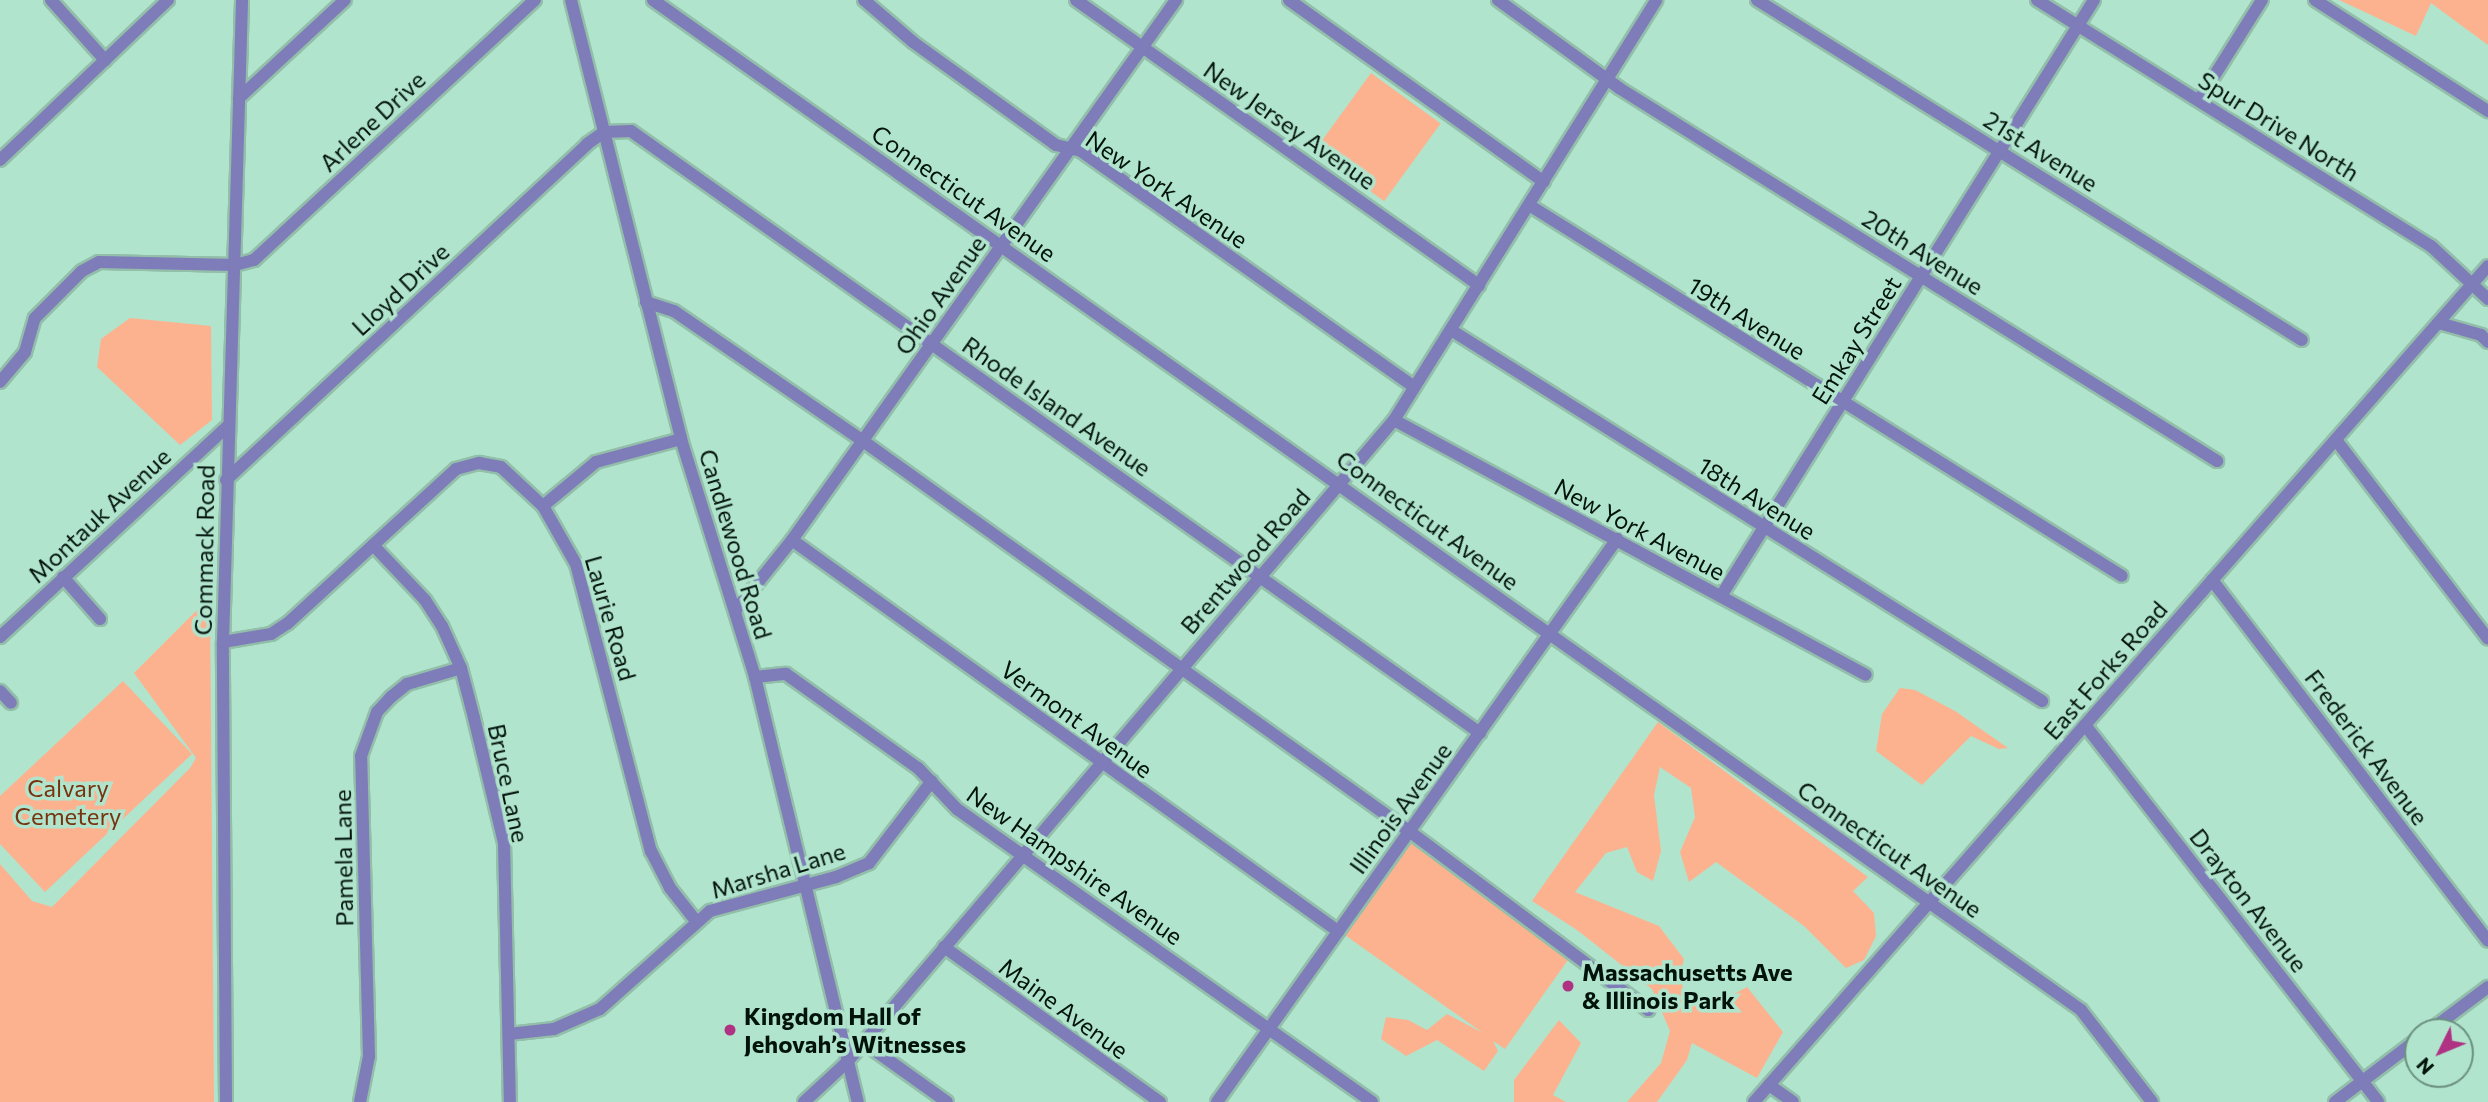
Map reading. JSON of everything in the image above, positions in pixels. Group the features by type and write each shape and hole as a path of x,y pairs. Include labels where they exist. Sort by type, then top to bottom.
{"street":[{"path":"51,0 106,60"},
{"path":"0,160 168,0"},
{"name":"Commack Road","path":"226,1102 223,642 242,0"},
{"path":"239,98 345,0"},
{"name":"Arlene Drive","path":"235,265 254,260 535,0"},
{"name":"Candlewood Road","path":"571,0 681,439 755,677 858,1102"},
{"name":"Connecticut Avenue","path":"653,0 1340,483 2081,1010 2152,1102"},
{"name":"New York Avenue","path":"864,0 931,56 1056,145 1081,151 1415,387"},
{"name":"New Jersey Avenue","path":"1076,0 1479,285"},
{"name":"Ohio Avenue","path":"735,611 792,540 1176,0"},
{"path":"1289,0 1544,182"},
{"name":"20th Avenue","path":"1498,0 1607,78 2217,461"},
{"name":"Brentwood Road","path":"804,1102 847,1062 1394,420 1656,0"},
{"name":"21st Avenue","path":"1757,0 2302,340"},
{"name":"Spur Drive North","path":"2037,0 2431,246 2488,299"},
{"name":"Emkay Street","path":"1721,596 2094,0"},
{"path":"2199,100 2262,0"},
{"path":"2315,0 2488,111"},
{"name":"Rhode Island Avenue","path":"604,132 631,131 1480,733"},
{"name":"Lloyd Drive","path":"226,480 604,132"},
{"name":"19th Avenue","path":"1529,205 2122,576"},
{"path":"0,382 25,352 34,318 44,304 82,271 99,262 235,265"},
{"name":"East Forks Road","path":"1754,1102 2488,266"},
{"path":"646,302 674,311 863,441 1409,831 1648,1010"},
{"path":"2439,323 2488,340"},
{"name":"18th Avenue","path":"1451,330 2042,701"},
{"name":"New York Avenue","path":"1394,420 1866,675"},
{"name":"Montauk Avenue","path":"0,637 228,426"},
{"path":"543,506 596,461 681,439"},
{"path":"2336,440 2488,639"},
{"name":"Laurie Road","path":"223,642 271,634 456,469 479,463 500,467 543,506 563,537 586,590 651,851 670,888 696,921"},
{"name":"Illinois Avenue","path":"1217,1102 1617,539"},
{"name":"Vermont Avenue","path":"792,540 1338,931"},
{"name":"Bruce Lane","path":"373,545 425,600 461,668 504,842 510,1102"},
{"path":"63,578 100,619"},
{"name":"Frederick Avenue","path":"2212,580 2488,941"},
{"name":"Pamela Lane","path":"360,1102 369,1056 361,756 377,712 391,697 407,684 461,668"},
{"name":"New Hampshire Avenue","path":"755,677 786,674 932,781 957,809 1373,1102"},
{"path":"0,691 11,703"},
{"name":"Drayton Avenue","path":"2085,725 2378,1102"},
{"name":"Marsha Lane","path":"509,1034 554,1029 600,1009 696,921 728,903 853,872 869,863 932,781"},
{"name":"Maine Avenue","path":"944,947 1160,1102"},
{"path":"2447,1018 2488,987"},
{"path":"863,1042 947,1102"},
{"path":"2335,1102 2404,1050"},
{"path":"1769,1085 1793,1102"}],"green space":[{"path":"2339,0 2488,0 2488,45 2431,3 2416,36"},
{"path":"1371,73 1441,124 1384,201 1315,151"},
{"path":"130,318 211,326 212,420 180,445 97,367 101,339"},
{"path":"210,597 214,1102 0,1102 0,864 32,901 52,907 190,768 196,758 134,673"},
{"name":"Calvary Cemetery","path":"123,681 192,754 45,892 0,844 0,796"},
{"path":"1900,688 1915,690 1955,711 2008,748 1999,749 1971,736 1922,785 1876,751 1882,714"},
{"path":"1658,722 1868,877 1853,891 1874,913 1876,936 1864,960 1846,968 1804,926 1716,862 1689,882 1680,852 1695,817 1691,788 1660,767 1654,795 1661,851 1653,881 1637,872 1627,847 1606,853 1575,892 1659,926 1684,959 1680,974 1685,999 1713,1005 1747,987 1783,1032 1757,1078 1692,1043 1687,1060 1657,1102 1627,1102 1661,1063 1670,1031 1652,989 1577,930 1532,901"},
{"path":"1416,840 1570,957 1505,1049 1493,1041 1498,1051 1484,1071 1437,1040 1406,1056 1381,1039 1386,1017 1408,1020 1427,1030 1447,1014 1483,1033 1342,933 1404,844"},
{"path":"1559,1020 1581,1043 1553,1095 1566,1102 1514,1102 1514,1080"}],"place":[{"name":"Massachusetts Ave & Illinois Park","path":"1568,986"},
{"name":"Kingdom Hall of Jehovah’s Witnesses","path":"730,1030"}]}
